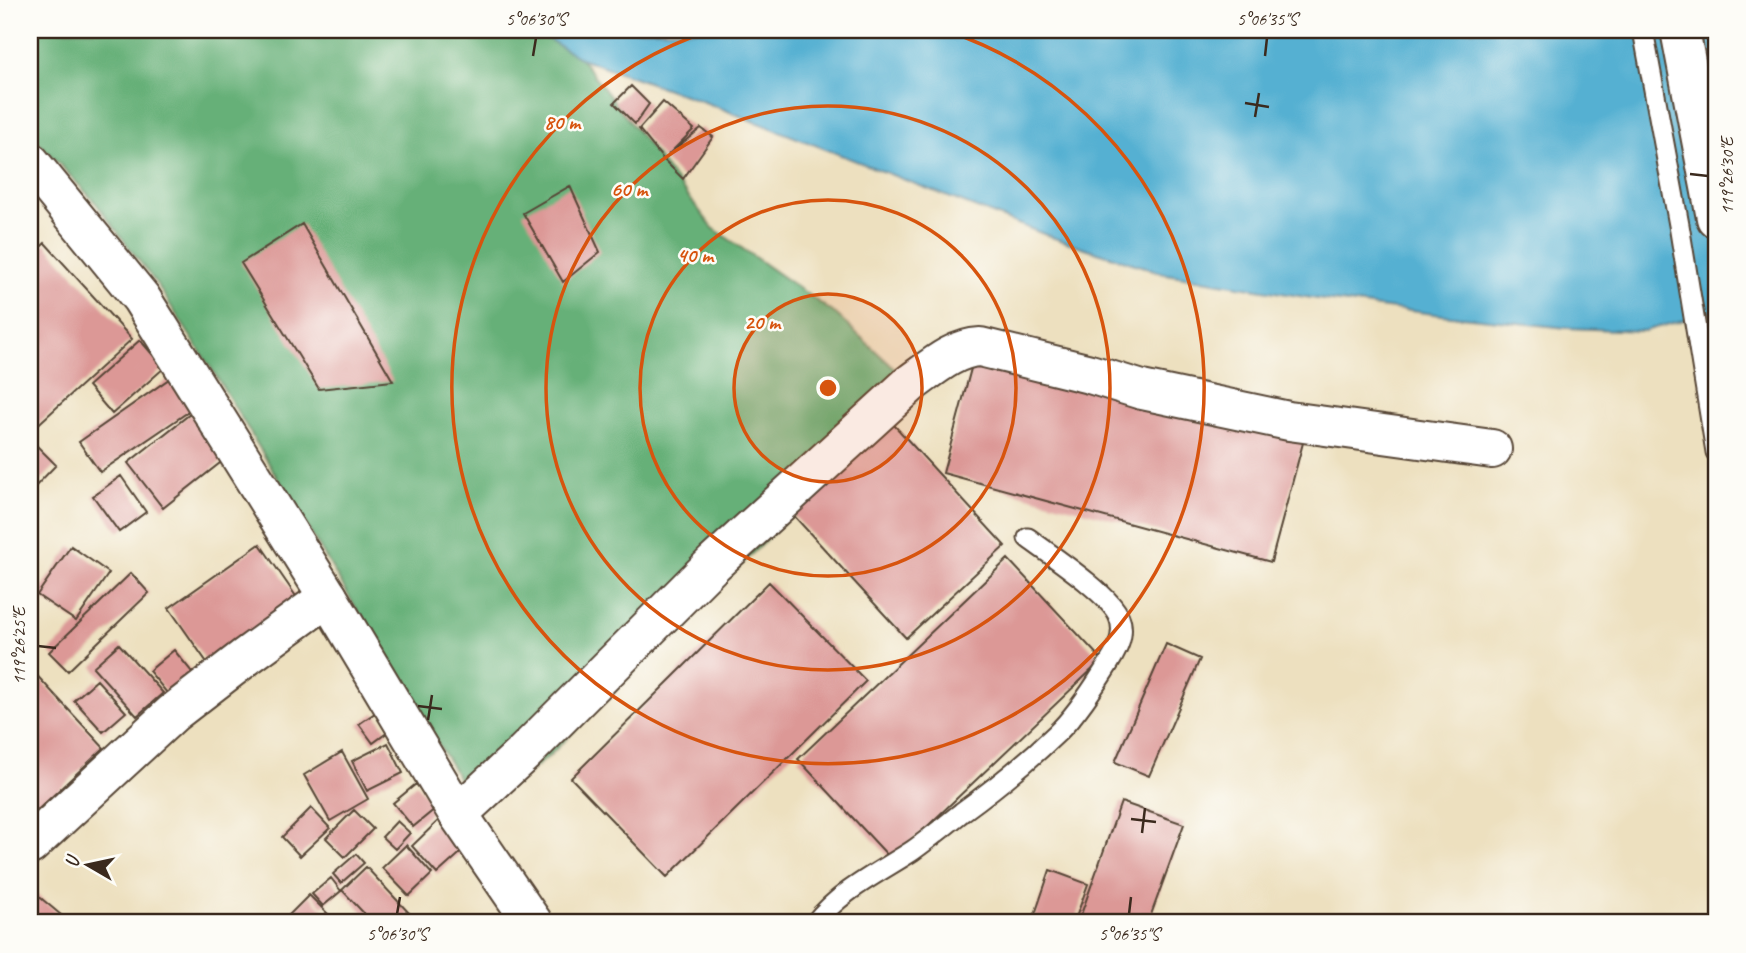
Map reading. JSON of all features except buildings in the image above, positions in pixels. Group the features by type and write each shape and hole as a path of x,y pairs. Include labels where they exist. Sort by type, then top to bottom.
{"main road":[{"path":"1680,30 1716,218"},
{"path":"30,162 141,298 328,597 458,814 533,923"},
{"path":"458,814 714,563 911,383 935,365 972,348 980,347 1090,374 1142,390 1289,421 1492,449"},
{"path":"30,845 173,713 328,597"}],"lane":[{"path":"1643,30 1679,225 1716,452"},
{"path":"814,923 850,890 914,850 987,794 1058,732 1097,683 1118,648 1121,628 1116,611 1102,595 1028,538"}],"green space":[{"path":"30,30 533,30 580,58 713,228 837,315 921,393 833,473 546,759 487,802 464,787 216,376 158,286 95,202 30,133"}],"water":[{"path":"533,30 1716,30 1716,311 1644,331 1567,328 1324,300 1166,274 1054,238 707,103 580,58"}]}
